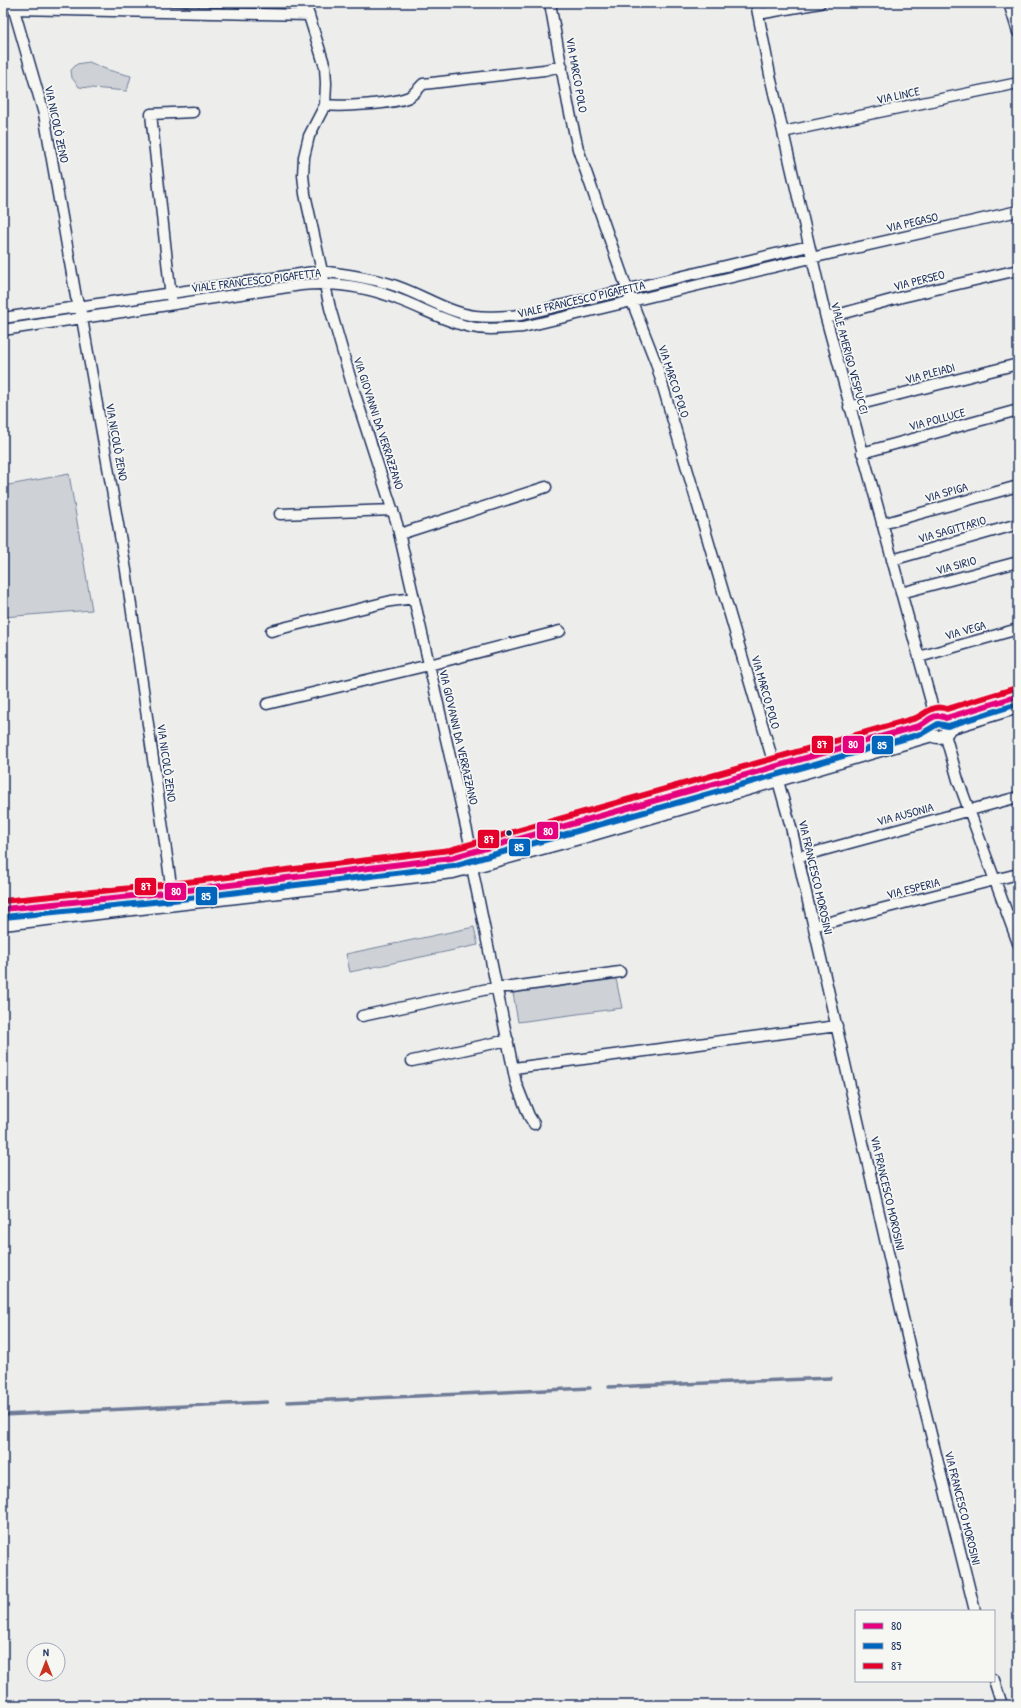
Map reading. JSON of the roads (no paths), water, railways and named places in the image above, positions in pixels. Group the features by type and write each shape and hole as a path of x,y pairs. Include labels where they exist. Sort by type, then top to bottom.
{"street":[{"name":"VIA GIOVANNI DA VERRAZZANO","path":"304,3 325,68 325,105 309,136 304,157 303,175 305,194 320,271 354,391 400,534 472,853"},
{"name":"VIA MARCO POLO","path":"550,3 578,150 626,289 656,362 775,768"},
{"name":"VIALE AMERIGO VESPUCCI","path":"756,3 770,80 826,318 849,407 939,727"},
{"path":"758,14 820,3"},
{"path":"1009,3 1018,32"},
{"path":"13,6 309,15"},
{"name":"VIA NICOLÒ ZENO","path":"13,6 44,114 76,297 80,307 110,474 128,586 172,892"},
{"path":"325,105 334,106 381,103 408,97 423,84 544,70 562,66"},
{"name":"VIA LINCE","path":"783,132 1018,83"},
{"path":"172,304 151,114 193,112"},
{"name":"VIA PEGASO","path":"811,258 1018,211"},
{"name":"VIALE FRANCESCO PIGAFETTA","path":"3,318 320,271 359,276 389,283 453,310 474,316 498,317 521,315 809,246"},
{"name":"VIALE FRANCESCO PIGAFETTA","path":"3,330 300,285 324,283 385,294 449,321 472,327 498,329 523,327 811,258"},
{"name":"VIA PERSEO","path":"826,318 1018,270"},
{"name":"VIA PLEIADI","path":"849,407 1018,364"},
{"name":"VIA POLLUCE","path":"862,453 1018,410"},
{"name":"VIA SPIGA","path":"882,524 1018,486"},
{"path":"400,534 546,487"},
{"path":"280,514 393,510"},
{"name":"VIA SAGITTARIO","path":"892,560 1018,524"},
{"name":"VIA SIRIO","path":"901,593 1018,562"},
{"path":"271,631 391,601 414,598"},
{"name":"VIA VEGA","path":"919,657 1018,629"},
{"path":"267,704 429,665 560,631"},
{"path":"3,924 453,872 472,868 778,781 939,727 1018,696"},
{"path":"3,909 172,892 451,858 775,768 1018,708"},
{"path":"939,727 1018,943"},
{"name":"VIA FRANCESCO MOROSINI","path":"778,781 798,856 913,1362 975,1610"},
{"name":"VIA AUSONIA","path":"798,856 1018,797"},
{"path":"472,868 516,1083 528,1116 534,1124"},
{"name":"VIA ESPERIA","path":"814,926 1018,874"},
{"path":"362,1016 497,987 512,987 620,972"},
{"path":"514,1068 837,1026"},
{"path":"412,1061 508,1040"},
{"path":"995,1682 1002,1705"}],"waterway":[{"path":"609,1387 831,1378"},
{"path":"287,1402 590,1388"},
{"path":"3,1415 267,1402"}]}
